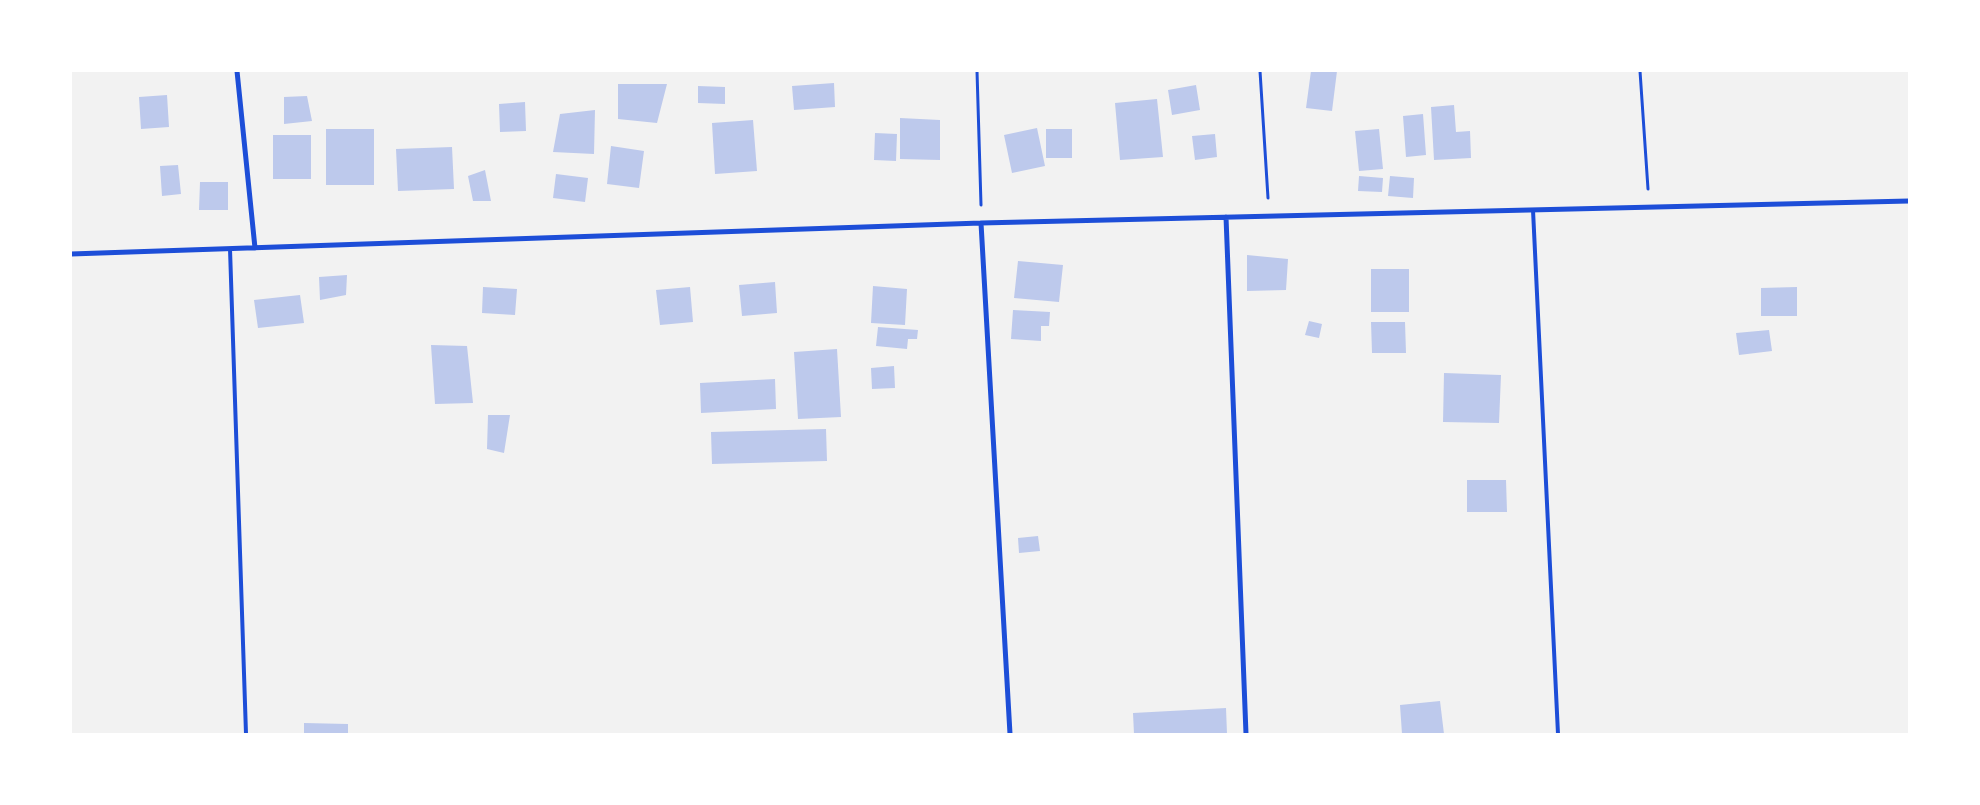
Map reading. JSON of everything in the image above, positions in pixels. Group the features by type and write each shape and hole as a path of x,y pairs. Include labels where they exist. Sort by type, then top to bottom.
{"street":[{"path":"237,71 255,248"},
{"path":"71,254 981,223 1909,201"},
{"path":"1226,217 1246,734"},
{"path":"981,223 1010,734"}],"lane":[{"path":"1534,210 1558,734"},
{"path":"230,249 246,734"}],"path":[{"path":"977,71 981,223"},
{"path":"1260,71 1269,216"},
{"path":"1640,71 1649,207"}],"building":[{"path":"1311,71 1337,71 1332,111 1306,108"},
{"path":"834,83 835,107 794,110 792,86"},
{"path":"618,84 667,84 657,123 618,119"},
{"path":"1196,85 1200,110 1172,115 1168,90"},
{"path":"698,86 725,87 725,104 698,103"},
{"path":"167,95 169,127 141,129 139,97"},
{"path":"307,96 312,121 284,124 284,97"},
{"path":"1157,99 1163,157 1120,160 1115,103"},
{"path":"525,102 526,131 500,132 499,104"},
{"path":"1454,105 1456,132 1470,131 1471,158 1434,160 1431,107"},
{"path":"595,110 594,154 553,152 560,114"},
{"path":"1423,114 1426,155 1406,157 1403,116"},
{"path":"900,118 940,120 940,160 900,159"},
{"path":"753,120 757,171 715,174 712,123"},
{"path":"1037,128 1045,166 1012,173 1004,135"},
{"path":"326,129 374,129 374,185 326,185"},
{"path":"1046,129 1072,129 1072,158 1046,158"},
{"path":"1379,129 1383,169 1359,171 1355,131"},
{"path":"875,133 897,134 896,161 874,160"},
{"path":"1215,134 1217,157 1195,160 1192,136"},
{"path":"273,135 311,135 311,179 273,179"},
{"path":"611,146 644,151 639,188 607,184"},
{"path":"452,147 454,189 398,191 396,149"},
{"path":"178,165 181,194 162,196 160,166"},
{"path":"485,170 491,201 473,201 468,176"},
{"path":"556,174 588,178 585,202 553,198"},
{"path":"1359,176 1383,178 1382,192 1358,191"},
{"path":"1390,176 1414,178 1413,198 1388,196"},
{"path":"200,182 228,182 228,210 199,210"},
{"path":"1247,255 1288,259 1286,290 1247,291"},
{"path":"1018,261 1063,265 1059,302 1014,298"},
{"path":"1371,269 1409,269 1409,312 1371,312"},
{"path":"347,275 346,295 320,300 319,277"},
{"path":"775,282 777,313 742,316 739,285"},
{"path":"873,286 907,289 905,325 871,323"},
{"path":"483,287 517,289 515,315 482,313"},
{"path":"690,287 693,322 660,325 656,290"},
{"path":"1797,287 1797,316 1761,316 1761,288"},
{"path":"300,295 304,323 258,328 254,300"},
{"path":"1013,310 1050,312 1049,326 1041,326 1041,341 1011,339"},
{"path":"1309,321 1322,324 1319,338 1305,335"},
{"path":"1371,322 1405,322 1406,353 1372,353"},
{"path":"878,327 918,330 917,339 908,339 907,349 876,346"},
{"path":"1769,330 1772,351 1739,355 1736,333"},
{"path":"431,345 467,346 473,403 435,404"},
{"path":"837,349 841,417 798,419 794,352"},
{"path":"894,366 895,388 872,389 871,368"},
{"path":"1444,373 1501,375 1499,423 1443,422"},
{"path":"775,379 776,409 701,413 700,383"},
{"path":"488,415 510,415 504,453 487,449"},
{"path":"826,429 827,461 712,464 711,432"},
{"path":"1467,480 1506,480 1507,512 1467,512"},
{"path":"1038,536 1040,551 1019,553 1018,538"},
{"path":"1440,701 1444,734 1402,734 1400,705"},
{"path":"1226,708 1227,734 1134,734 1133,713"},
{"path":"304,723 348,724 348,734 304,734"}]}
